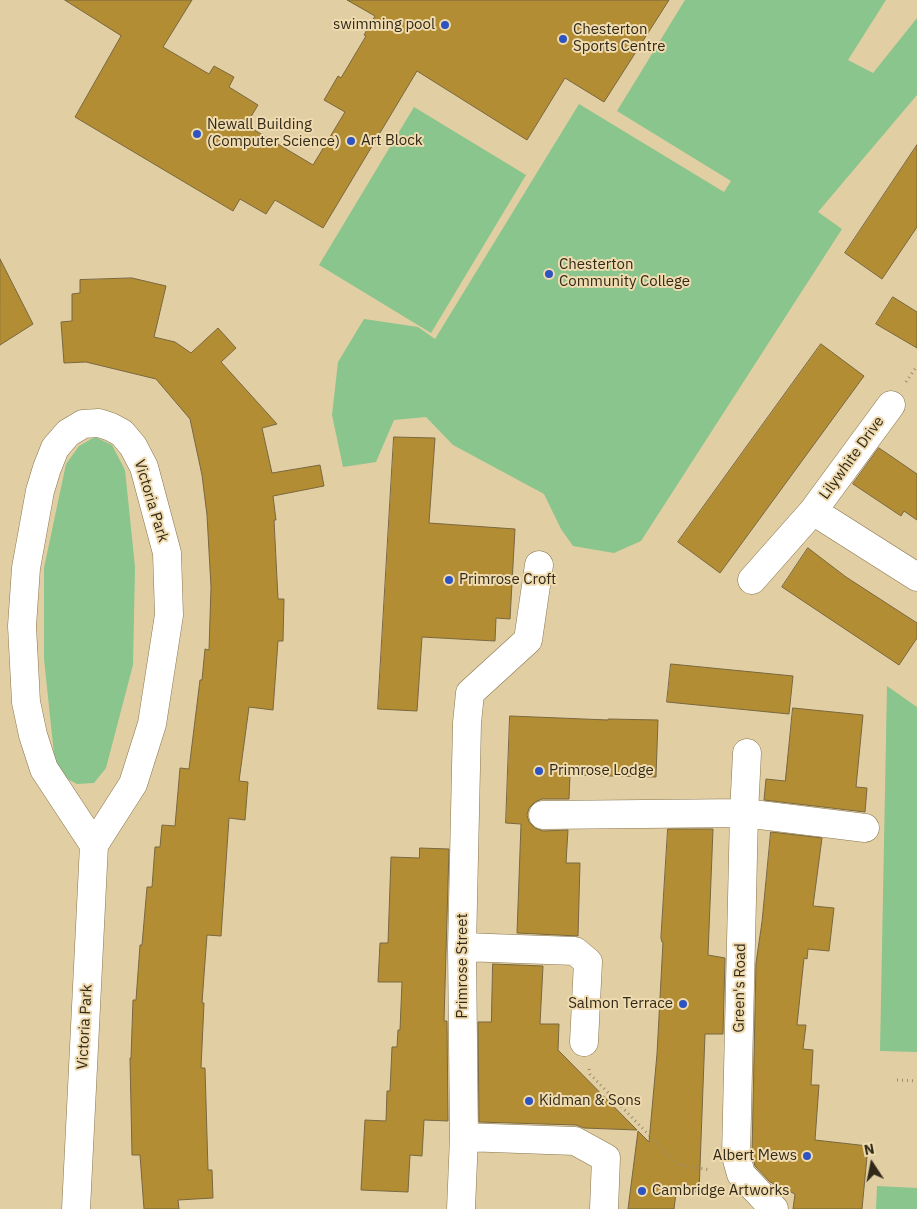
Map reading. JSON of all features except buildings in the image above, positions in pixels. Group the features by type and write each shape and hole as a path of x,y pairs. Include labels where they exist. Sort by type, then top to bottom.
{"street":[{"name":"Lilywhite Drive","path":"752,580 813,511 891,405"},
{"name":"Victoria Park","path":"76,1209 94,845 133,784 152,724 168,616 167,553 144,467 133,446 122,433 99,423 83,424 68,433 55,448 47,468 40,491 26,568 22,626 26,702 41,760 44,769 94,845"},
{"name":"Lilywhite Drive","path":"813,511 917,577"},
{"name":"Primrose Street","path":"460,1209 464,1137 462,947 467,723 470,693 528,640 539,566"},
{"name":"Green's Road","path":"741,1174 736,1156 747,753"},
{"path":"544,815 744,813 865,828"},
{"path":"462,947 575,951 588,962 584,1042"},
{"path":"464,1137 575,1141 606,1158 604,1209"},
{"path":"741,1174 774,1209"}],"path":[{"path":"584,1042 590,1074 677,1164 741,1174"},
{"path":"897,1080 917,1081"}],"green space":[{"path":"685,0 886,0 848,60 873,73 917,18 917,95 818,212 842,229 641,541 614,553 573,546 561,529 544,494 453,445 426,417 394,420 376,462 343,467 332,415 338,362 364,319 418,327 435,339 579,104 724,192 731,181 617,111"},
{"path":"414,107 526,175 431,333 319,265"},
{"path":"95,437 112,445 125,470 135,567 133,665 106,768 94,783 77,784 56,773 44,659 44,568 66,464 79,446"},
{"path":"887,686 917,707 917,1052 880,1051"},
{"path":"877,1186 917,1188 917,1209 876,1209"}],"place":[{"name":"swimming pool","path":"445,25"},
{"name":"Chesterton Sports Centre","path":"563,39"},
{"name":"Newall Building (Computer Science)","path":"197,134"},
{"name":"Art Block","path":"351,141"},
{"name":"Chesterton Community College","path":"549,274"},
{"name":"Primrose Croft","path":"449,580"},
{"name":"Primrose Lodge","path":"539,771"},
{"name":"Salmon Terrace","path":"683,1004"},
{"name":"Kidman & Sons","path":"529,1101"},
{"name":"Albert Mews","path":"807,1156"},
{"name":"Cambridge Artworks","path":"642,1191"}]}
